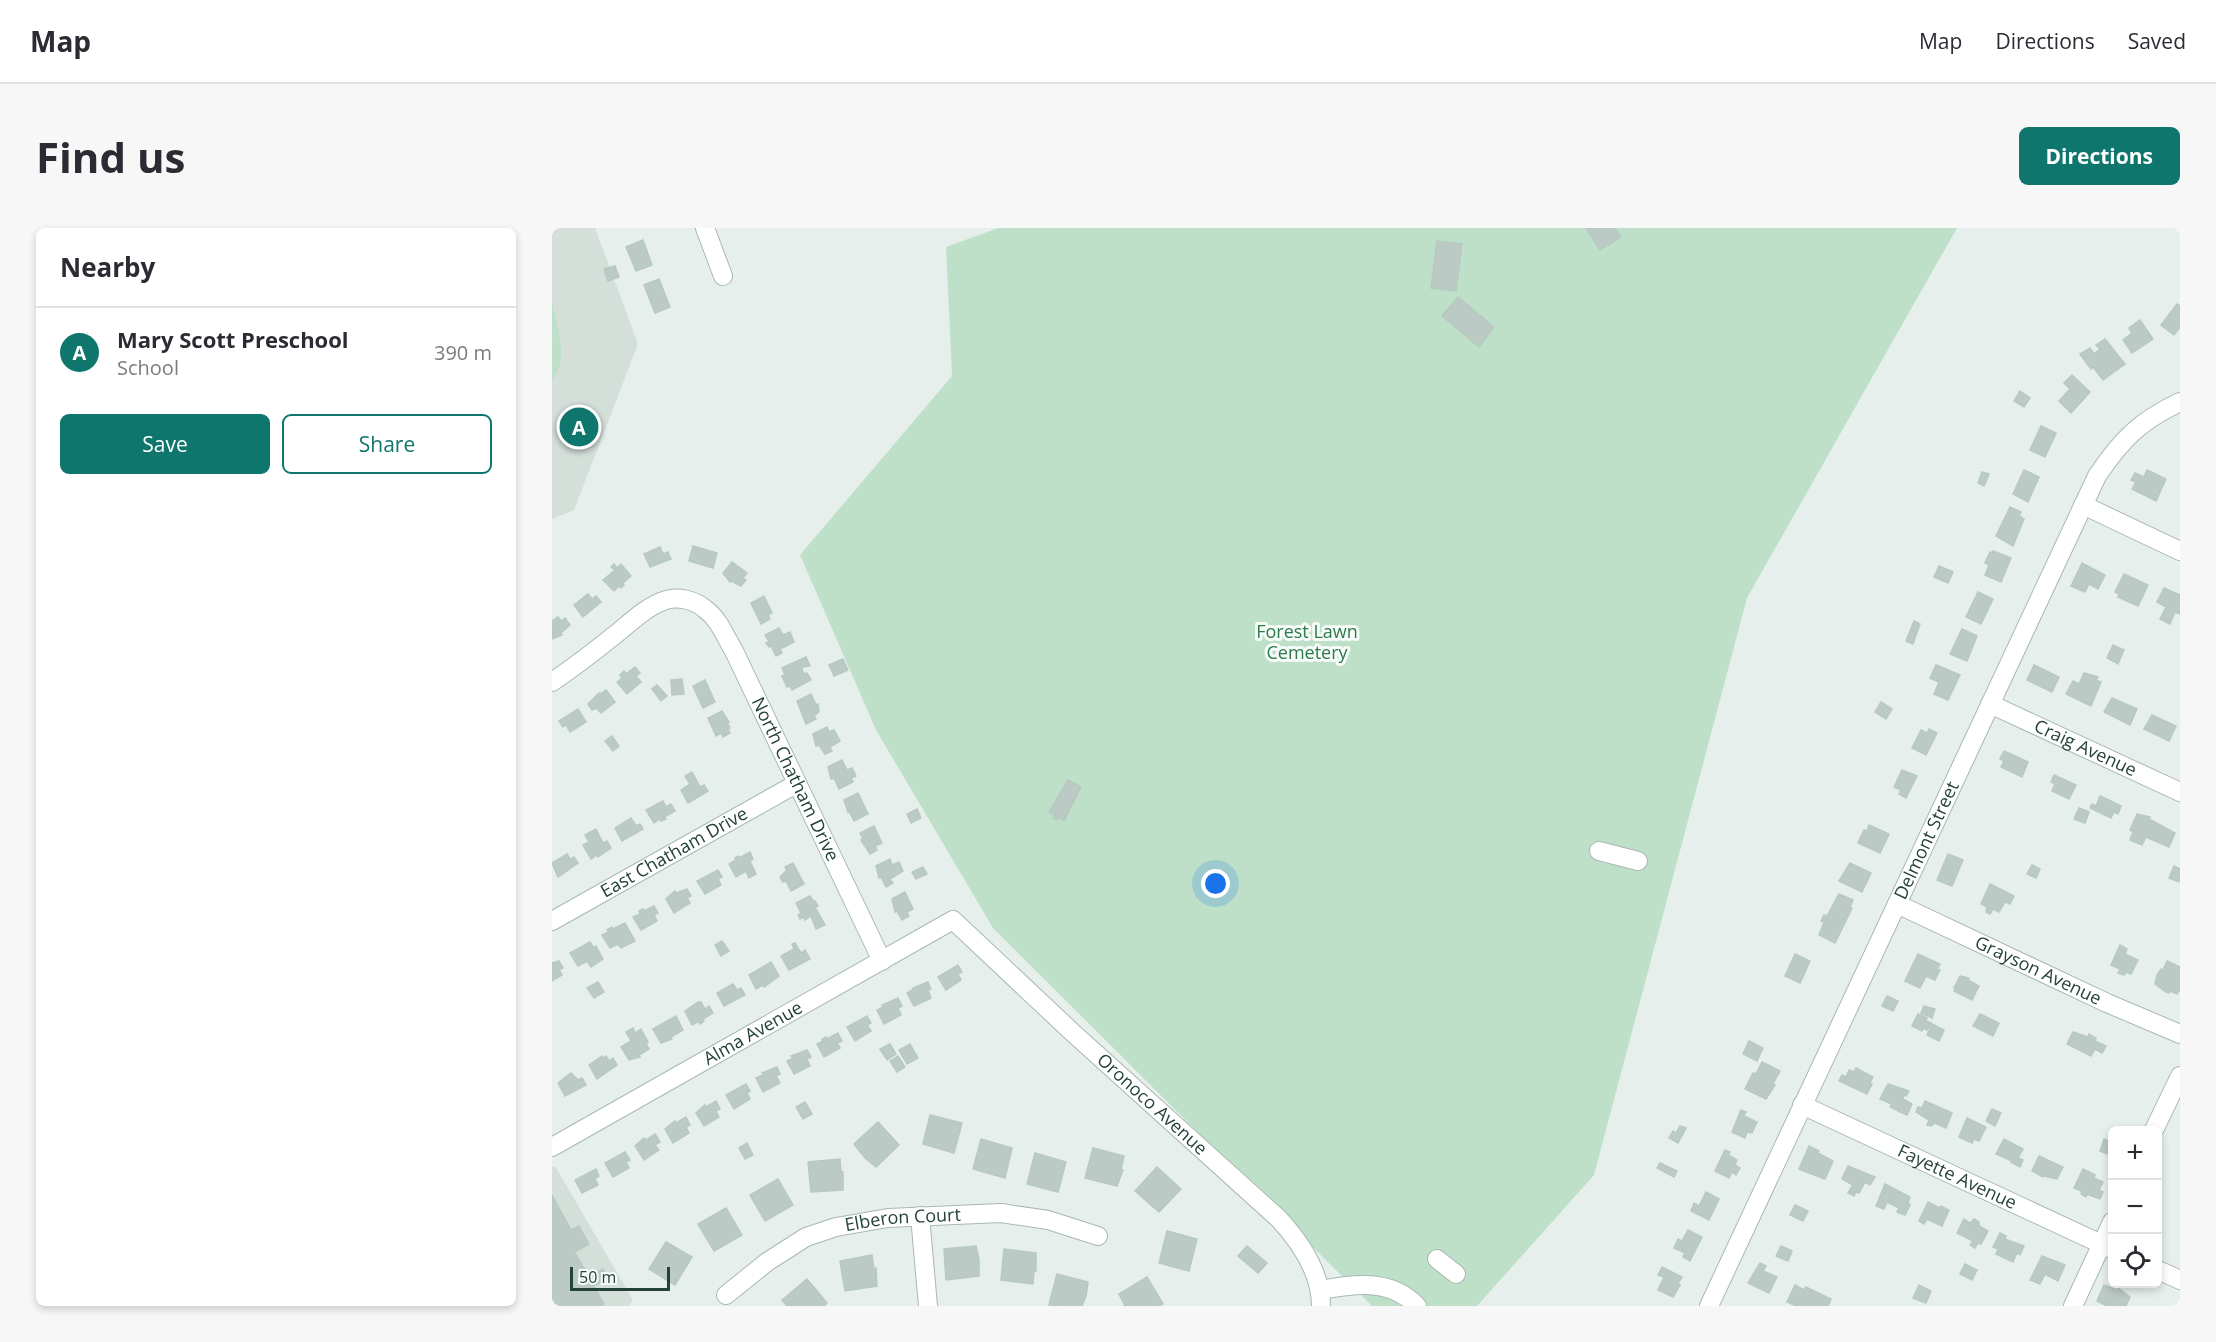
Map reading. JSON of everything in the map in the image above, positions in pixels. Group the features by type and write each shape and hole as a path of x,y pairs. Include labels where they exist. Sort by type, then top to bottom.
{"street":[{"path":"705,228 723,276"},
{"name":"Delmont Street","path":"1710,1306 2097,476 2124,439 2150,417 2180,402"},
{"path":"2083,506 2180,550"},
{"name":"North Chatham Drive","path":"552,682 648,609 668,599 677,598 699,604 713,616 734,651 882,961"},
{"name":"Craig Avenue","path":"1990,704 2180,792"},
{"name":"East Chatham Drive","path":"552,921 796,784"},
{"path":"1599,851 1638,861"},
{"name":"Grayson Avenue","path":"1897,904 2107,1003 2180,1034"},
{"name":"Alma Avenue","path":"552,1147 953,920"},
{"name":"Oronoco Avenue","path":"953,920 1080,1040 1280,1219 1299,1242 1309,1259 1320,1298"},
{"path":"2156,1126 2180,1076"},
{"name":"Fayette Avenue","path":"1802,1105 2107,1246"},
{"name":"Elberon Court","path":"726,1295 767,1262 806,1237 836,1227 888,1218 1001,1213 1048,1220 1098,1236"},
{"path":"920,1216 928,1306"},
{"path":"2073,1306 2107,1246"},
{"path":"1437,1259 1456,1274"},
{"path":"2162,1272 2180,1280"},
{"path":"1320,1298 1363,1284 1384,1286 1403,1294 1417,1306"}],"shaded area":[{"path":"552,228 595,228 638,344 574,510 552,519"},
{"path":"555,1166 633,1300 629,1306 552,1306 552,1167"}],"green space":[{"name":"Forest Lawn Cemetery","path":"998,228 1957,228 1747,598 1594,1175 1477,1306 1372,1306 993,928 876,730 800,555 952,376 946,247"},
{"path":"552,303 561,353 557,372 552,380"}],"building":[{"path":"1586,228 1615,228 1621,237 1600,250"},
{"path":"643,240 652,265 636,271 626,247"},
{"path":"1437,241 1462,244 1456,291 1431,288"},
{"path":"615,266 619,277 608,281 604,269"},
{"path":"659,279 670,307 655,313 644,285"},
{"path":"1458,297 1494,327 1479,347 1442,316"},
{"path":"2177,304 2180,306 2180,327 2174,335 2161,325"},
{"path":"2140,320 2153,339 2132,353 2123,340 2132,333 2129,328"},
{"path":"2105,339 2125,364 2103,380 2080,354 2090,348 2094,354 2100,349 2096,345"},
{"path":"2072,375 2090,392 2071,413 2059,401 2070,389 2064,383"},
{"path":"2020,391 2030,398 2024,407 2014,401"},
{"path":"2041,426 2056,433 2045,457 2030,450"},
{"path":"2024,470 2039,477 2028,502 2013,494"},
{"path":"2147,470 2166,479 2156,501 2132,489 2136,482 2131,480 2135,473 2144,477"},
{"path":"1982,472 1989,474 1984,486 1978,483"},
{"path":"2010,507 2021,512 2019,516 2024,519 2013,546 1996,536"},
{"path":"693,546 717,553 713,568 689,561"},
{"path":"660,547 663,554 668,552 671,559 650,567 644,554"},
{"path":"1990,552 2011,558 2001,582 1985,575 1989,565 1985,563"},
{"path":"732,562 747,573 743,578 746,580 741,586 730,582 723,573"},
{"path":"2082,563 2105,575 2098,589 2089,584 2085,592 2071,586"},
{"path":"614,564 617,568 621,564 631,576 621,588 619,586 614,591 603,580 615,570 611,567"},
{"path":"1939,566 1953,572 1948,583 1934,577"},
{"path":"2124,574 2148,585 2138,606 2118,597 2119,594 2115,592"},
{"path":"2164,588 2180,595 2180,614 2175,612 2170,624 2160,619 2166,607 2157,602"},
{"path":"1978,592 1993,599 1981,624 1966,617"},
{"path":"588,594 592,599 596,596 601,602 583,617 574,605"},
{"path":"764,596 772,613 768,615 770,619 761,624 751,603"},
{"path":"558,617 561,621 565,618 570,625 561,633 562,635 552,639 552,621"},
{"path":"1914,621 1920,624 1913,644 1906,641"},
{"path":"779,628 783,635 790,632 794,642 780,649 782,653 776,656 771,646 769,647 766,643 769,642 765,635"},
{"path":"1962,629 1977,636 1967,661 1950,654"},
{"path":"2113,645 2124,650 2118,664 2107,658"},
{"path":"806,657 810,666 802,667 802,670 811,680 792,690 790,686 787,687 782,676 785,675 782,668"},
{"path":"843,659 848,670 834,676 829,665"},
{"path":"1936,665 1960,675 1948,700 1934,694 1939,682 1930,678"},
{"path":"2034,665 2059,677 2052,692 2027,680"},
{"path":"635,667 640,673 636,676 641,682 627,694 617,682 622,678 620,675 624,671 626,674"},
{"path":"2084,673 2098,677 2096,680 2101,682 2091,706 2066,694 2073,681 2079,684"},
{"path":"682,679 684,694 672,695 671,680"},
{"path":"705,680 715,702 703,708 693,686"},
{"path":"657,685 667,696 661,701 652,689"},
{"path":"606,690 615,702 601,713 596,708 592,710 588,704 599,693"},
{"path":"811,694 816,705 818,704 819,712 814,716 816,719 806,724 797,701"},
{"path":"2112,698 2137,709 2130,725 2104,712"},
{"path":"1881,702 1892,709 1886,719 1875,712"},
{"path":"578,709 586,722 570,732 566,725 563,727 559,721"},
{"path":"722,711 730,728 728,729 730,733 723,737 721,733 716,736 708,718"},
{"path":"2152,715 2176,726 2169,741 2144,729"},
{"path":"827,727 829,732 834,730 840,741 830,747 832,751 825,754 819,745 816,746 813,734"},
{"path":"1929,729 1937,733 1926,755 1912,748 1921,730 1927,733"},
{"path":"612,736 619,746 613,751 605,741"},
{"path":"2004,751 2028,762 2022,777 2001,767 2004,761 2000,759"},
{"path":"842,760 847,770 852,768 856,776 851,778 853,782 839,789 834,778 831,779 828,767"},
{"path":"1902,770 1917,776 1906,798 1899,794 1901,790 1894,787"},
{"path":"692,772 700,787 704,785 708,791 688,803 681,790 690,784 685,776"},
{"path":"2054,775 2076,785 2069,799 2052,791 2055,784 2051,782"},
{"path":"1068,780 1081,787 1064,821 1058,817 1057,820 1053,818 1055,815 1049,812"},
{"path":"858,793 868,814 854,821 844,800"},
{"path":"2100,796 2121,806 2118,814 2114,812 2111,818 2090,808 2092,804 2096,806"},
{"path":"663,801 666,807 671,804 675,811 664,817 666,819 661,821 660,819 654,823 646,810"},
{"path":"2079,808 2089,812 2085,823 2074,819"},
{"path":"917,809 921,818 911,823 907,814"},
{"path":"2137,814 2150,817 2149,819 2175,833 2169,847 2146,837 2142,845 2130,840 2133,832 2130,830"},
{"path":"631,818 636,826 640,824 643,829 622,841 615,828"},
{"path":"1869,825 1889,834 1880,853 1858,843"},
{"path":"874,826 882,843 875,846 877,850 870,854 861,840 863,839 860,833"},
{"path":"596,829 603,843 607,841 611,848 591,859 583,845 589,842 585,835"},
{"path":"750,852 753,859 750,861 756,874 749,878 746,871 736,877 729,864 738,856 739,858"},
{"path":"567,854 570,859 574,857 578,863 558,877 552,863"},
{"path":"1948,854 1963,860 1952,886 1937,880"},
{"path":"890,859 892,865 899,862 903,871 890,879 893,883 886,887 881,877 879,878 876,866"},
{"path":"793,863 804,884 791,891 786,881 783,882 780,877 787,870 785,867"},
{"path":"1850,863 1871,873 1862,892 1839,881"},
{"path":"2032,865 2040,869 2036,878 2027,874"},
{"path":"2174,866 2180,869 2179,882 2169,878"},
{"path":"923,867 927,874 916,879 912,872"},
{"path":"718,870 722,877 718,879 721,885 705,894 697,881"},
{"path":"1990,884 2014,896 2010,904 2005,902 1999,912 1993,909 1990,914 1986,912 1987,907 1981,904"},
{"path":"687,889 691,896 687,898 690,903 674,913 666,899 675,891 676,893"},
{"path":"905,892 913,909 907,912 909,916 902,920 897,911 895,912 892,899"},
{"path":"1839,894 1853,900 1850,907 1852,908 1835,943 1819,935 1824,922 1821,921 1824,915 1827,916"},
{"path":"810,896 818,906 815,907 825,925 816,929 811,916 805,920 804,917 800,919 798,915 801,913 796,903"},
{"path":"654,906 658,913 654,915 657,921 641,930 633,917 640,914 639,911"},
{"path":"625,923 635,941 621,948 618,944 610,948 602,935 609,932 607,930 612,927 613,929"},
{"path":"722,941 729,951 721,956 715,945"},
{"path":"590,942 594,948 596,946 603,959 591,967 587,961 578,966 570,953"},
{"path":"795,943 801,953 805,950 810,959 789,970 781,956 794,949 792,944"},
{"path":"2120,945 2127,949 2125,954 2138,960 2131,974 2118,973 2120,969 2111,965"},
{"path":"1795,954 1810,961 1800,983 1785,976"},
{"path":"1918,954 1940,964 1935,980 1926,976 1920,988 1905,981"},
{"path":"559,961 563,968 559,970 562,975 552,981 552,963"},
{"path":"2167,961 2180,967 2180,989 2177,994 2166,992 2155,984 2157,975 2161,969 2163,970"},
{"path":"771,962 779,976 764,987 763,985 756,989 749,975"},
{"path":"958,965 962,972 958,974 961,980 946,990 938,977"},
{"path":"1960,976 1969,978 1968,980 1979,986 1972,1000 1954,991"},
{"path":"598,982 604,992 594,998 587,988"},
{"path":"928,982 931,998 914,1006 907,993"},
{"path":"733,984 737,990 741,988 745,995 724,1006 717,993"},
{"path":"1887,996 1898,1001 1893,1011 1882,1006"},
{"path":"898,998 902,1006 898,1008 901,1015 884,1024 877,1010 883,1007 882,1005"},
{"path":"701,1002 705,1009 709,1006 713,1013 703,1019 704,1021 700,1024 699,1021 692,1025 685,1011"},
{"path":"1924,1006 1935,1009 1932,1018 1921,1013"},
{"path":"1918,1014 1927,1018 1926,1021 1931,1023 1927,1030 1923,1028 1922,1031 1912,1026"},
{"path":"1980,1014 1999,1023 1993,1036 1973,1026"},
{"path":"676,1016 683,1030 671,1037 672,1039 661,1043 653,1029"},
{"path":"867,1016 871,1023 867,1025 871,1031 855,1041 847,1027"},
{"path":"1932,1024 1944,1030 1939,1041 1927,1035"},
{"path":"633,1028 635,1033 641,1029 649,1049 639,1055 640,1057 629,1060 621,1047 631,1041 626,1032"},
{"path":"2073,1032 2088,1037 2089,1034 2096,1038 2095,1041 2106,1046 2102,1053 2095,1049 2091,1056 2067,1044"},
{"path":"838,1033 842,1041 837,1043 840,1048 824,1057 817,1044 823,1041 822,1039"},
{"path":"1749,1041 1763,1048 1757,1061 1743,1054"},
{"path":"890,1044 896,1054 887,1060 880,1049"},
{"path":"910,1044 918,1058 907,1064 899,1050"},
{"path":"807,1050 811,1057 807,1059 810,1066 794,1074 787,1061 793,1058 791,1056"},
{"path":"602,1056 603,1058 606,1056 609,1061 613,1058 617,1065 597,1079 589,1065"},
{"path":"898,1056 905,1067 897,1072 890,1061"},
{"path":"1762,1062 1780,1071 1766,1099 1745,1089"},
{"path":"777,1067 780,1074 776,1076 780,1083 763,1092 756,1078"},
{"path":"1856,1068 1873,1077 1867,1094 1839,1081 1842,1075 1846,1077 1849,1070 1854,1072"},
{"path":"571,1073 578,1080 582,1078 586,1085 565,1096 558,1083"},
{"path":"746,1084 750,1091 747,1093 750,1099 734,1109 726,1095"},
{"path":"1888,1084 1909,1091 1906,1096 1904,1095 1897,1110 1890,1107 1892,1104 1880,1099"},
{"path":"1903,1099 1912,1104 1907,1115 1898,1111"},
{"path":"716,1101 720,1109 716,1111 719,1117 704,1126 696,1113 705,1105 706,1107"},
{"path":"1925,1101 1952,1113 1946,1128 1935,1123 1931,1126 1927,1125 1929,1120 1916,1112 1918,1107 1922,1108"},
{"path":"805,1102 812,1114 803,1119 796,1107"},
{"path":"1992,1109 2001,1113 1995,1126 1986,1121"},
{"path":"1741,1110 1746,1112 1744,1116 1757,1122 1752,1133 1747,1132 1745,1138 1732,1132"},
{"path":"930,1115 962,1123 954,1153 923,1144"},
{"path":"686,1117 690,1125 686,1127 689,1133 673,1143 665,1129 675,1121 676,1123"},
{"path":"1967,1118 1986,1127 1979,1141 1974,1139 1972,1143 1959,1137"},
{"path":"878,1122 899,1145 876,1167 854,1144"},
{"path":"1680,1126 1686,1128 1678,1143 1669,1138"},
{"path":"655,1134 660,1142 655,1145 659,1150 644,1160 635,1146 644,1138 646,1140"},
{"path":"981,1139 1012,1148 1005,1178 973,1169"},
{"path":"2004,1139 2023,1149 2018,1158 2023,1160 2020,1167 1996,1154"},
{"path":"2104,1139 2108,1141 2108,1154 2100,1151"},
{"path":"747,1143 753,1155 745,1159 739,1148"},
{"path":"1809,1146 1833,1161 1825,1179 1799,1169"},
{"path":"1093,1148 1124,1156 1121,1169 1123,1170 1117,1186 1085,1178"},
{"path":"1725,1150 1730,1152 1728,1155 1737,1160 1735,1165 1740,1168 1736,1175 1732,1172 1729,1178 1715,1171"},
{"path":"625,1152 630,1160 626,1162 629,1168 613,1177 605,1163"},
{"path":"1035,1153 1066,1162 1058,1192 1027,1184"},
{"path":"2039,1156 2063,1167 2057,1179 2043,1177 2032,1171"},
{"path":"840,1159 843,1190 811,1192 808,1162"},
{"path":"1660,1163 1677,1171 1674,1177 1657,1168"},
{"path":"1848,1166 1875,1177 1870,1185 1865,1182 1859,1193 1856,1192 1854,1196 1848,1193 1853,1185 1842,1179"},
{"path":"1157,1167 1181,1189 1159,1212 1135,1191"},
{"path":"596,1169 599,1176 595,1179 598,1185 582,1193 575,1180"},
{"path":"2083,1169 2103,1182 2099,1190 2103,1192 2100,1199 2087,1194 2086,1197 2081,1194 2082,1191 2074,1188"},
{"path":"778,1179 793,1205 765,1221 750,1195"},
{"path":"1885,1184 1910,1197 1908,1203 1910,1205 1905,1215 1897,1212 1899,1208 1887,1202 1884,1209 1876,1206"},
{"path":"1706,1192 1719,1199 1709,1220 1691,1211 1694,1203 1699,1206"},
{"path":"552,1195 571,1230 579,1226 589,1244 574,1251 589,1277 603,1269 608,1278 594,1286 604,1304 600,1306 552,1306"},
{"path":"1928,1202 1949,1210 1942,1226 1927,1219 1924,1224 1919,1221"},
{"path":"1795,1205 1808,1211 1803,1221 1790,1215"},
{"path":"726,1208 742,1235 714,1251 698,1224"},
{"path":"1964,1219 1970,1223 1974,1219 1979,1222 1979,1226 1988,1231 1981,1244 1978,1243 1975,1248 1970,1245 1973,1241 1957,1233"},
{"path":"1688,1230 1702,1237 1690,1261 1683,1257 1685,1253 1674,1248 1678,1239 1682,1241"},
{"path":"1167,1231 1197,1239 1189,1271 1159,1263"},
{"path":"2000,1233 2006,1236 2005,1239 2024,1246 2020,1255 2017,1253 2013,1262 1996,1254 1998,1249 1993,1247"},
{"path":"666,1242 692,1257 675,1285 649,1269"},
{"path":"976,1246 979,1276 946,1280 944,1249"},
{"path":"1247,1246 1267,1263 1258,1273 1238,1256"},
{"path":"1781,1246 1792,1251 1788,1261 1776,1256"},
{"path":"1004,1249 1036,1253 1033,1284 1001,1280"},
{"path":"872,1255 874,1269 876,1268 877,1286 845,1291 840,1261"},
{"path":"2042,1256 2065,1265 2058,1281 2045,1274 2040,1284 2030,1280"},
{"path":"1760,1263 1766,1266 1763,1271 1777,1277 1769,1293 1748,1283"},
{"path":"1965,1264 1977,1270 1972,1280 1960,1274"},
{"path":"1662,1267 1682,1277 1673,1297 1658,1290 1664,1277 1658,1275"},
{"path":"1057,1274 1088,1282 1082,1306 1049,1305"},
{"path":"1147,1277 1163,1304 1125,1306 1119,1294"},
{"path":"807,1279 827,1303 824,1306 787,1306 782,1300"},
{"path":"1795,1285 1804,1290 1806,1287 1831,1299 1828,1306 1796,1306 1787,1302"},
{"path":"1919,1285 1931,1291 1926,1303 1913,1298"},
{"path":"2104,1285 2117,1290 2118,1288 2130,1297 2126,1306 2107,1306 2097,1301"}],"place":[{"name":"Mary Scott Preschool","path":"579,427"}]}
